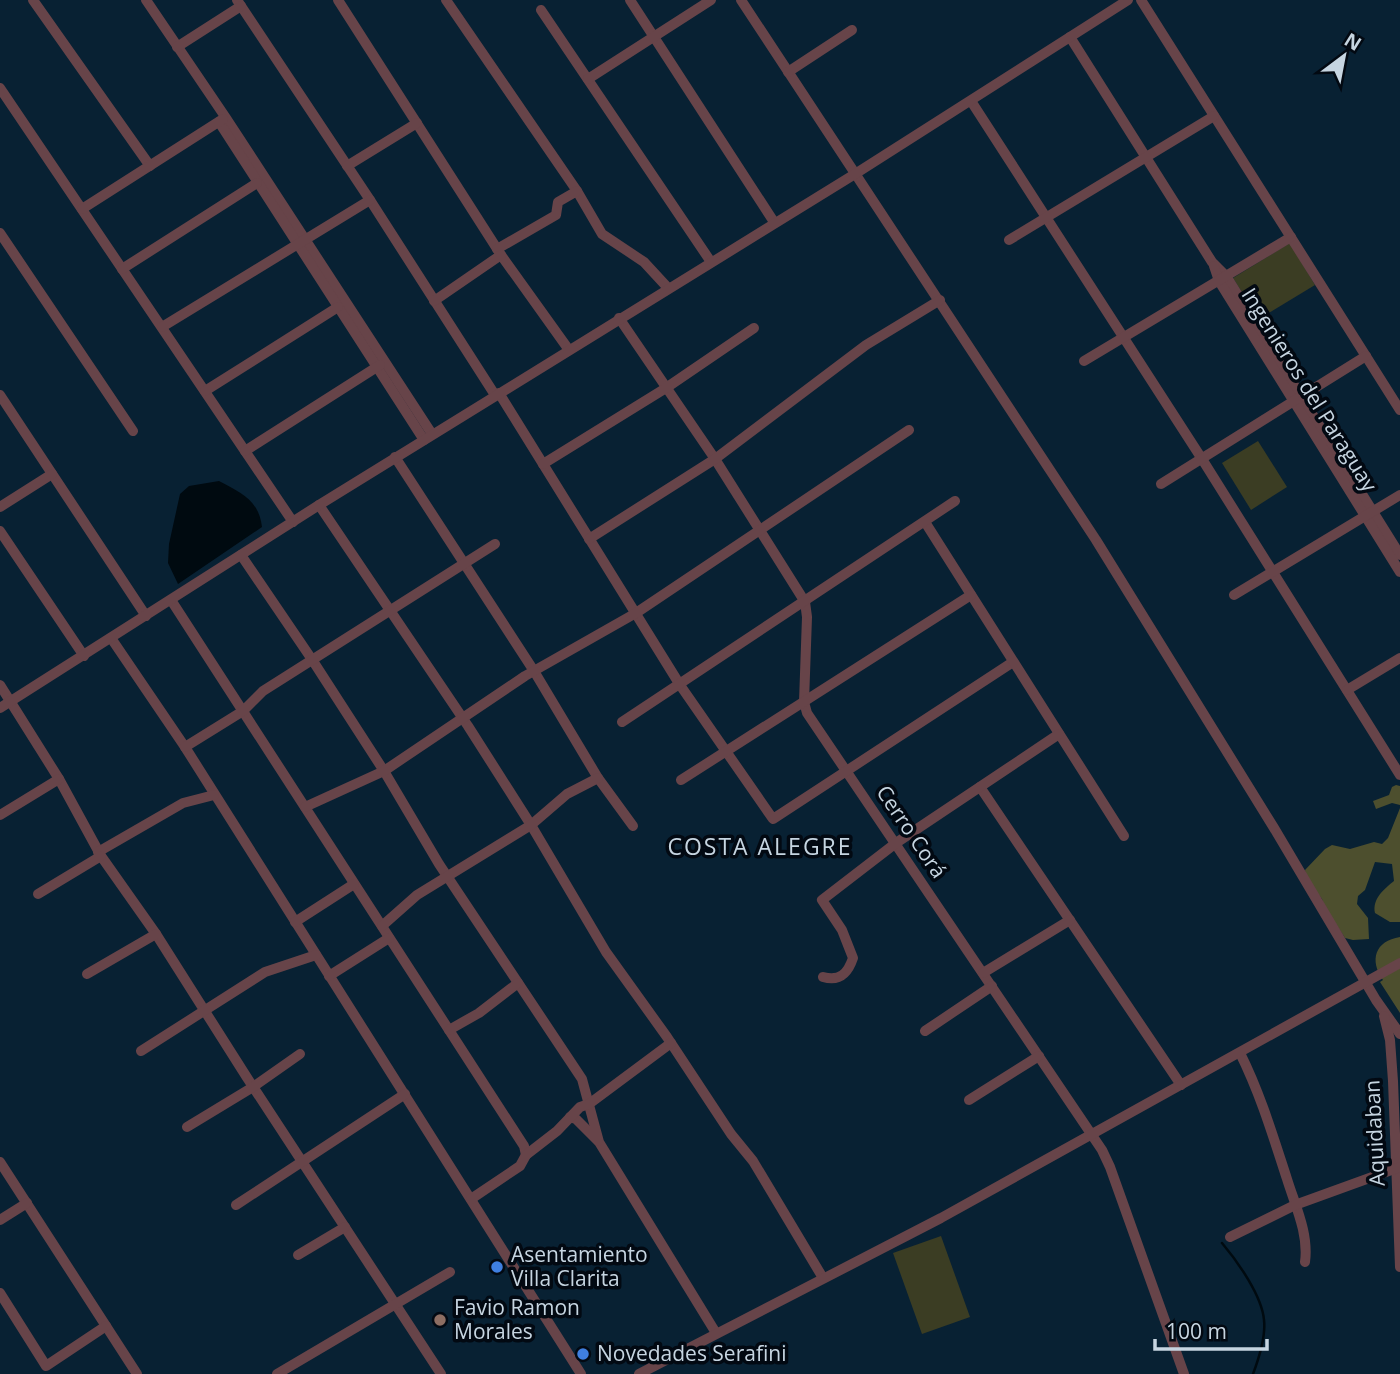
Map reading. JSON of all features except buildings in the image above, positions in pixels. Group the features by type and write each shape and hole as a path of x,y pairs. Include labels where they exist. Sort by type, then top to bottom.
{"street":[{"path":"33,0 150,166"},
{"path":"146,0 428,437"},
{"path":"338,0 499,252 569,350"},
{"path":"446,0 577,191 602,234 644,262 668,288"},
{"path":"630,0 774,222"},
{"path":"588,79 711,0"},
{"path":"741,0 1096,540 1274,828 1365,983 1400,1034"},
{"path":"0,708 395,457 855,174 1128,0"},
{"path":"1141,0 1400,410"},
{"path":"177,47 239,3 543,464 680,685 774,818 1013,662"},
{"path":"541,9 711,262"},
{"path":"788,72 852,30"},
{"name":"Ingenieros del Paraguay","path":"1070,37 1369,514 1400,572"},
{"path":"0,88 293,522"},
{"path":"971,101 1202,459 1400,775"},
{"path":"1009,240 1214,116"},
{"path":"82,209 223,120"},
{"path":"223,120 257,183 301,242 338,307 381,365"},
{"path":"347,166 417,123"},
{"path":"122,269 257,183"},
{"path":"434,301 499,252 556,215 558,202 577,191"},
{"path":"162,327 370,200"},
{"path":"0,233 133,431"},
{"path":"1084,361 1291,237"},
{"path":"589,539 715,459 866,345 940,300"},
{"path":"205,391 338,307"},
{"path":"619,318 715,459 805,601 807,617 804,702"},
{"path":"543,464 666,388 754,328"},
{"path":"1161,484 1366,356"},
{"path":"245,451 381,365"},
{"path":"0,395 146,616"},
{"path":"305,807 384,771 534,671 636,613 909,430"},
{"path":"395,457 534,671 598,778 633,826"},
{"path":"0,507 52,474"},
{"path":"1234,595 1400,495"},
{"path":"622,722 956,501"},
{"path":"319,505 531,825 606,952 731,1134 754,1161 823,1278"},
{"name":"Ingenieros del Paraguay","path":"1369,514 1400,555"},
{"path":"925,522 1124,836"},
{"path":"0,531 84,656"},
{"path":"185,747 243,711 263,691 495,544"},
{"path":"241,555 384,771 447,877 582,1079 599,1142"},
{"path":"681,780 971,595"},
{"path":"171,600 524,1146 526,1155"},
{"path":"111,638 185,747 581,1374"},
{"path":"1347,690 1400,658"},
{"path":"0,685 60,779 99,854 156,934 441,1374"},
{"name":"Cerro Corá","path":"804,702 807,713 1092,1134 1110,1167 1184,1374"},
{"path":"823,977 831,979 842,976 849,971 853,958 842,930 822,900 896,843 1059,734"},
{"path":"382,926 409,900 531,825 567,794 598,778"},
{"path":"0,815 60,779"},
{"path":"980,787 1181,1085"},
{"path":"38,894 183,803 214,795"},
{"path":"295,922 354,884"},
{"path":"983,973 1070,920"},
{"path":"88,974 156,934"},
{"path":"329,976 389,938"},
{"path":"141,1051 265,972 316,955"},
{"path":"639,1374 941,1218 1400,963"},
{"path":"449,1030 479,1013 517,983"},
{"path":"925,1031 992,986"},
{"name":"Aquidaban","path":"1376,1000 1386,1020 1390,1040 1398,1167 1400,1267"},
{"path":"471,1199 520,1166 526,1155 557,1131 580,1107 589,1104 671,1043"},
{"path":"1240,1053 1257,1088 1295,1205 1306,1243 1305,1262"},
{"path":"187,1127 253,1087 300,1054"},
{"path":"970,1100 1040,1056"},
{"path":"236,1205 405,1094"},
{"path":"570,1117 576,1119 599,1142 716,1333"},
{"path":"0,1162 137,1374"},
{"path":"1230,1237 1295,1205 1398,1167"},
{"path":"0,1220 27,1203"},
{"path":"298,1255 345,1227"},
{"path":"277,1374 450,1272"},
{"path":"0,1293 46,1366 106,1326"}],"green space":[{"path":"1290,243 1315,285 1259,319 1233,278"},
{"path":"1258,441 1287,487 1251,510 1222,463"},
{"path":"1400,786 1400,805 1392,803 1376,809 1373,801 1389,795 1392,787"},
{"path":"1400,808 1400,922 1390,922 1375,913 1377,899 1394,881 1392,864 1375,862 1365,890 1358,896 1357,904 1368,918 1369,939 1345,938 1306,878 1305,870 1332,845 1350,849 1374,842 1382,844 1388,838"},
{"path":"1400,937 1400,1013 1380,982 1383,980 1376,959 1380,947"},
{"path":"941,1236 970,1317 922,1334 893,1253"}],"shaded area":[{"path":"219,481 248,498 257,510 262,527 178,584 168,563 169,544 180,494 189,486"}],"waterway":[{"path":"1222,1243 1248,1280 1262,1311 1263,1340 1253,1374"}],"place":[{"name":"Asentamiento Villa Clarita","path":"497,1267"},
{"name":"Favio Ramon Morales","path":"440,1320"},
{"name":"Novedades Serafini","path":"583,1354"}],"district":[{"name":"COSTA ALEGRE","path":"760,847"}]}
